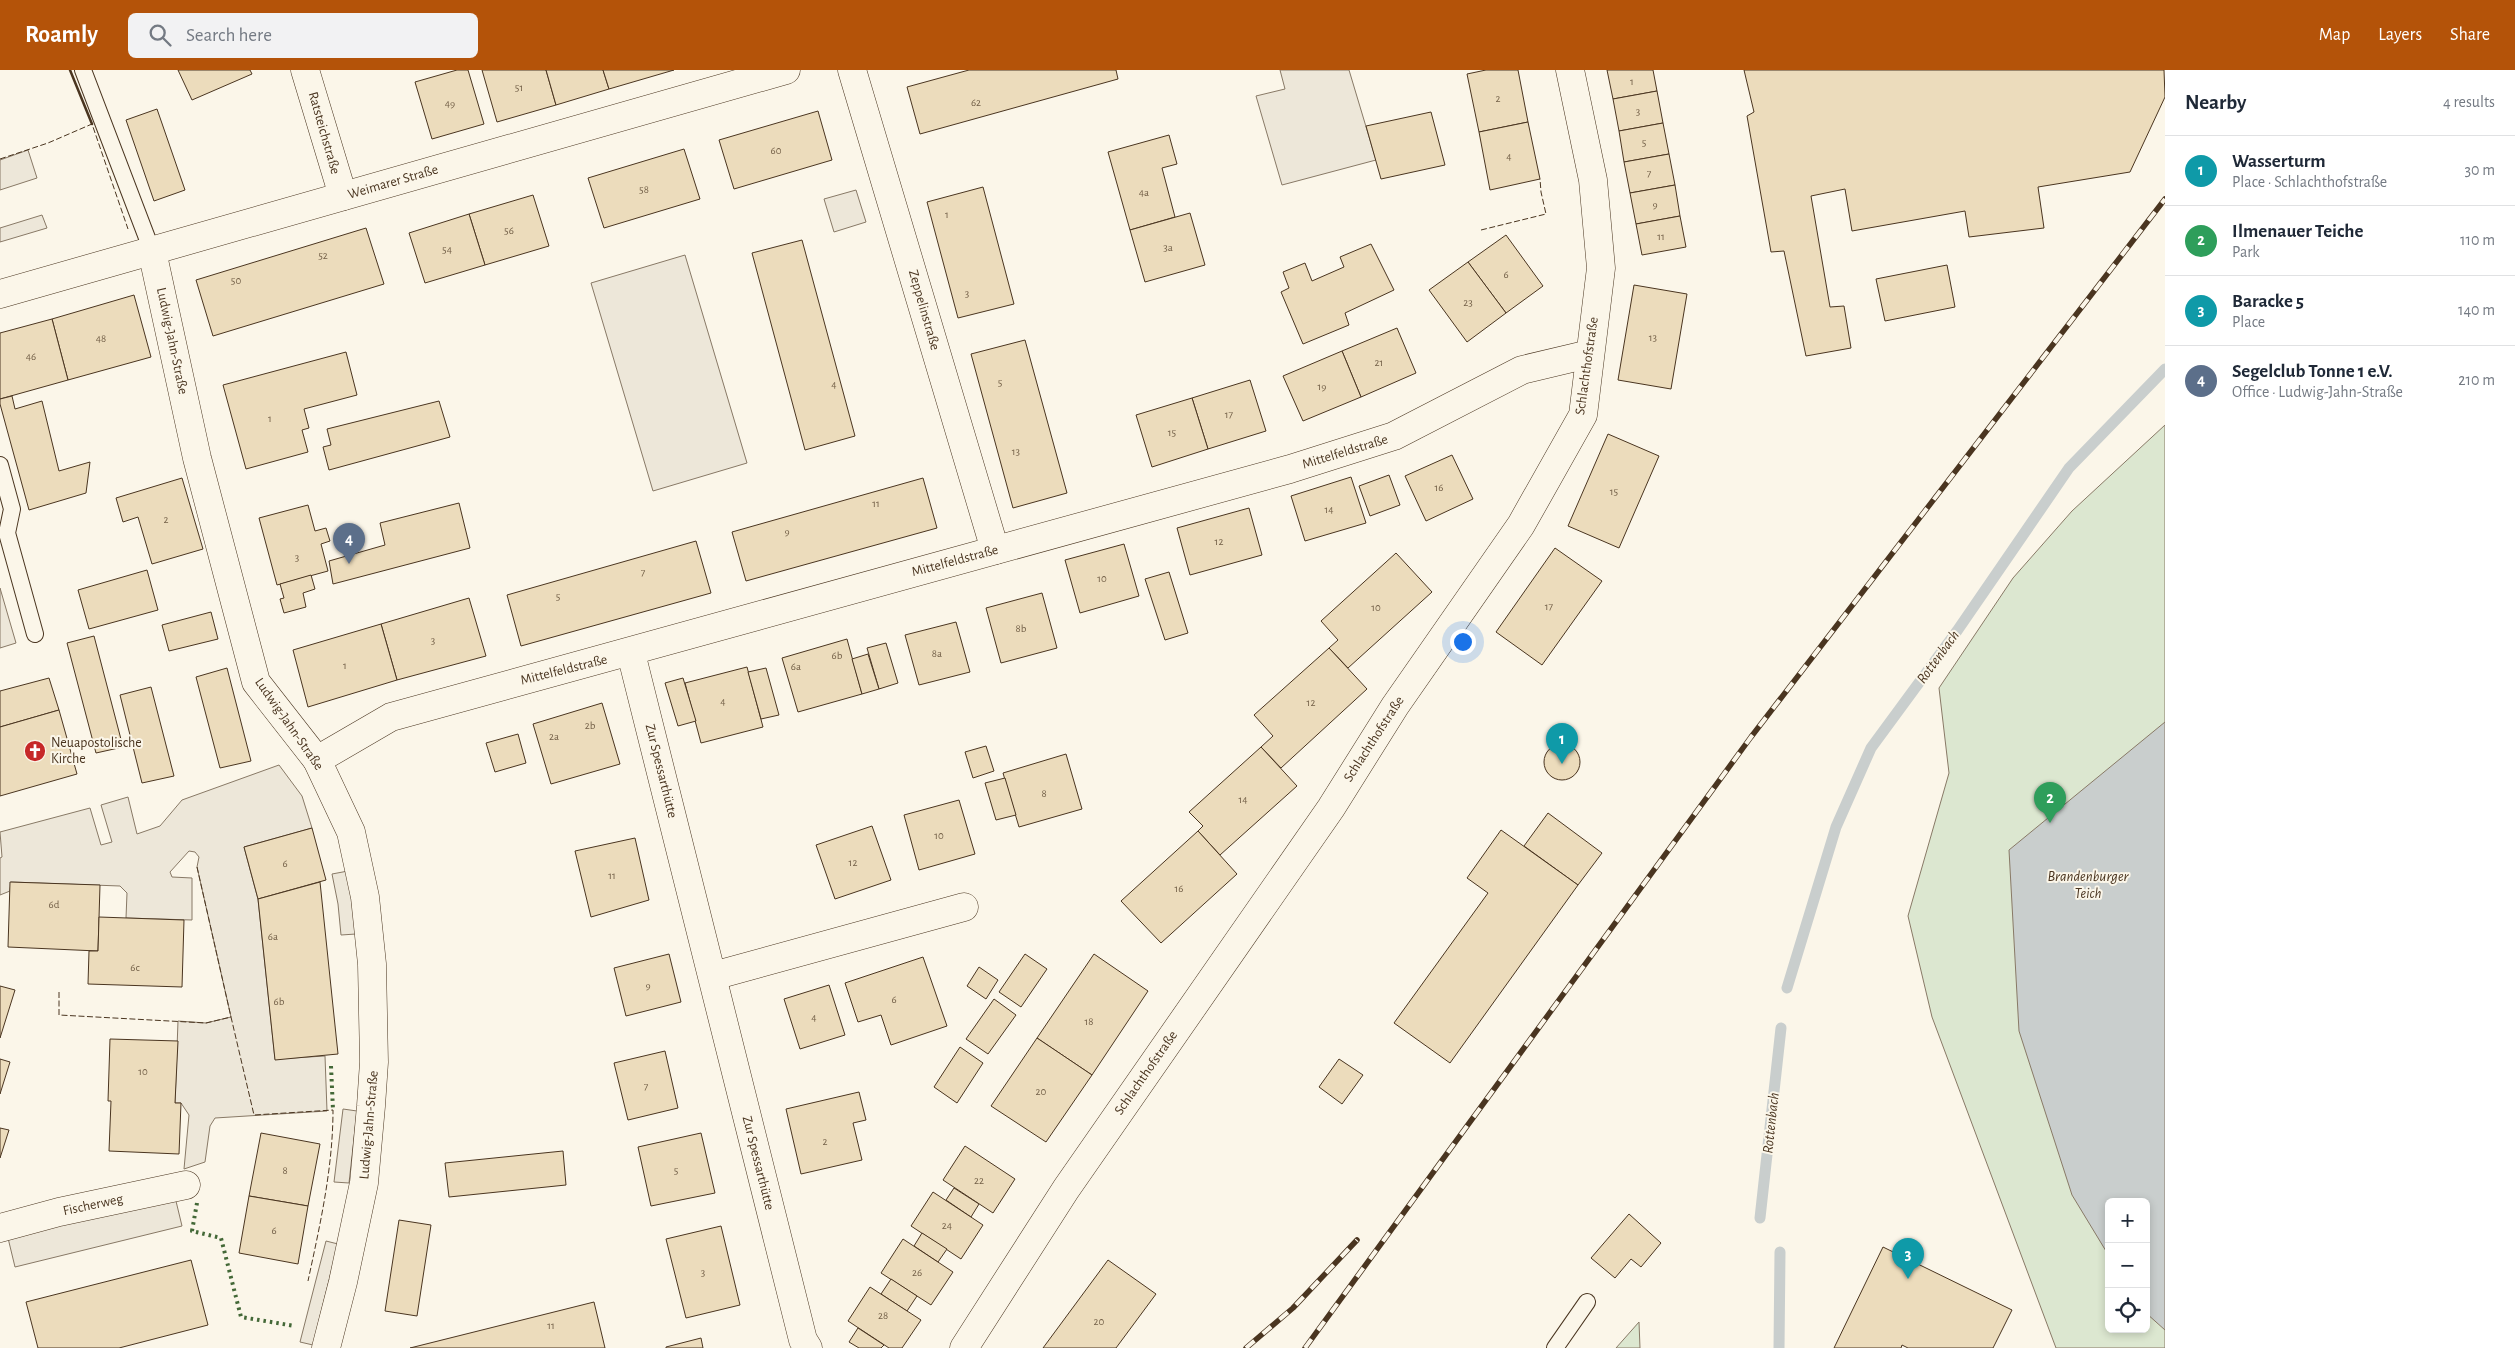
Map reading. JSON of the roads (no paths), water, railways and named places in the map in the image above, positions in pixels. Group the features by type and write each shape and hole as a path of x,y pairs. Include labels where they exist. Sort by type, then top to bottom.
{"street":[{"name":"Ratsteichstraße","path":"306,70 342,196"},
{"name":"Weimarer Straße","path":"0,294 786,70"},
{"name":"Zeppelinstraße","path":"852,70 995,550"},
{"name":"Schlachthofstraße","path":"964,1348 1066,1189 1331,808 1400,699 1521,525 1583,415 1600,268 1593,180 1570,70"},
{"name":"Ludwig-Jahn-Straße","path":"152,251 197,458 256,682 317,760 351,832 365,897 372,964 374,1062 364,1183 343,1282 326,1348"},
{"name":"Mittelfeldstraße","path":"317,760 391,717 1290,469 1394,436 1522,370 1589,354"},
{"name":"Zur Spessarthütte","path":"631,652 780,1252 803,1340 808,1348"},
{"path":"713,976 964,907"},
{"name":"Fischerweg","path":"0,1228 59,1212 186,1185"}],"lane":[{"path":"83,70 152,251"},
{"path":"0,465 12,509 7,533 35,634"},
{"path":"1555,1348 1587,1302"}],"water":[{"name":"Brandenburger Teich","path":"2165,722 2165,1330 2150,1317 2150,1198 2105,1198 2105,1249 2072,1195 2019,1031 2009,850"}],"waterway":[{"name":"Rottenbach","path":"1787,988 1836,827 1871,748 1957,631 2069,468 2165,369"},
{"name":"Rottenbach","path":"1760,1218 1781,1028"},
{"name":"Rottenbach","path":"1779,1348 1780,1252"}],"railway":[{"path":"1305,1348 1751,737 2165,199"},
{"path":"1246,1348 1293,1308 1357,1240"}],"place":[{"name":"Segelclub Tonne 1 e.V.","path":"349,564"},
{"name":"Neuapostolische Kirche","path":"35,751"},
{"name":"Wasserturm","path":"1562,764"},
{"name":"Ilmenauer Teiche","path":"2050,823"},
{"name":"Baracke 5","path":"1908,1279"}]}
